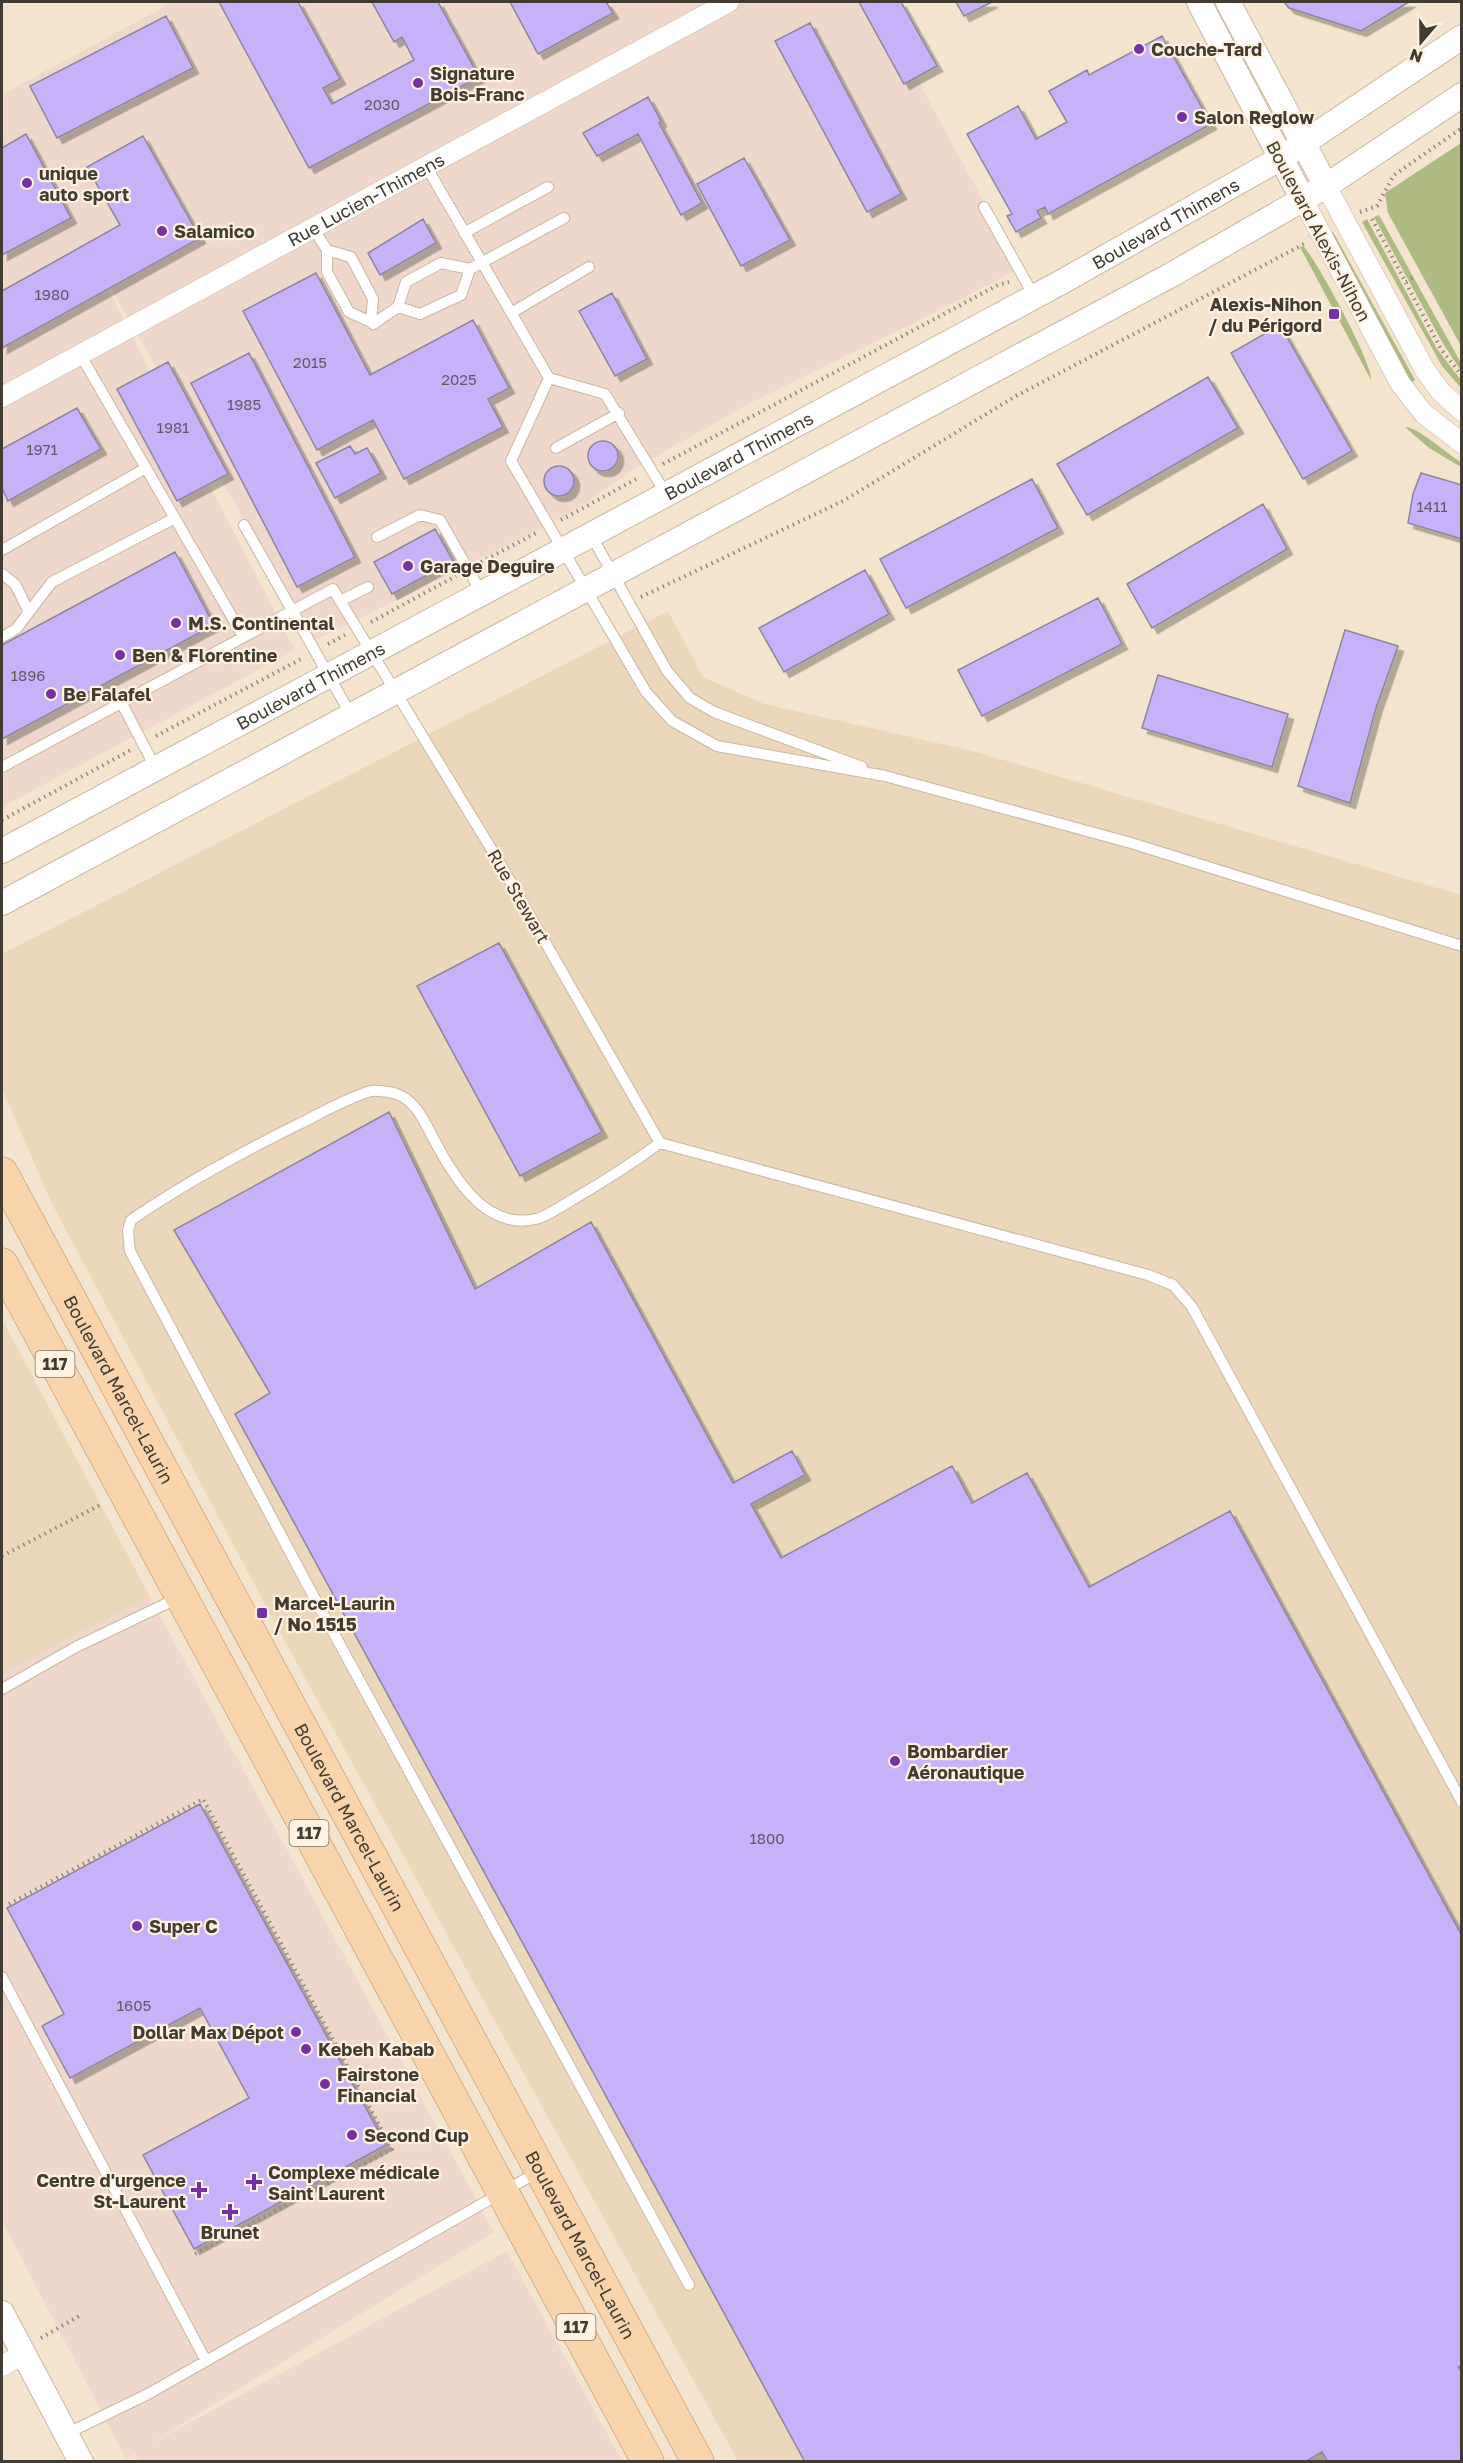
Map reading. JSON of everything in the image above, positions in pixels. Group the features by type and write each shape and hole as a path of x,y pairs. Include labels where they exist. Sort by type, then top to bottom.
{"main road":[{"name":"Boulevard Marcel-Laurin","path":"2,1173 698,2462"},
{"name":"117","path":"2,1264 648,2462"},
{"path":"181,1596 220,1575"}],"street":[{"name":"Rue Lucien-Thimens","path":"2,397 729,2"},
{"name":"Boulevard Alexis-Nihon","path":"1200,2 1303,200 1422,392 1461,411"},
{"name":"Boulevard Alexis-Nihon","path":"1228,2 1326,186 1422,392 1432,422 1461,443"},
{"name":"Boulevard Thimens","path":"2,850 1034,296 1281,158 1461,37"},
{"path":"2,903 992,373 1303,200 1461,95"},
{"path":"2,2313 32,2346 66,2434 81,2462"},
{"path":"2,2366 32,2346"}],"lane":[{"path":"426,166 549,378 605,394 619,413 666,494"},
{"path":"464,233 548,187"},
{"path":"984,207 1034,296"},
{"path":"314,228 327,250 327,272 349,312 373,324 398,308 406,282 441,263 470,269 564,218"},
{"path":"327,250 351,257 373,299 371,322"},
{"path":"511,313 590,267"},
{"path":"398,308 420,314 461,295 470,269"},
{"path":"80,354 243,636"},
{"path":"549,378 512,461 646,692 659,709 684,729 717,746 885,776"},
{"path":"556,448 619,413"},
{"path":"2,550 146,468"},
{"path":"377,537 420,516 440,520 481,592"},
{"path":"2,637 16,629 28,610 52,582 175,518"},
{"path":"244,525 352,717"},
{"path":"590,535 667,671 690,698 714,712 885,776 1131,843 1461,946"},
{"path":"2,574 15,584 28,610"},
{"path":"2,767 333,589 340,602 368,587"},
{"name":"Rue Stewart","path":"340,602 501,865 660,1143"},
{"path":"121,702 156,767"},
{"path":"689,2285 302,1576 138,1267 128,1241 131,1220 179,1187 265,1141 373,1090 395,1094 409,1101 422,1116 469,1194 485,1210 503,1219 518,1222 539,1219 611,1178 660,1143 1148,1275 1173,1285 1198,1317 1461,1802"},
{"path":"2,1689 76,1647 181,1596"},
{"path":"2,1977 206,2361"},
{"path":"66,2434 148,2394 542,2170"}],"path":[{"path":"1360,212 1377,206 1388,183 1398,172 1461,128"},
{"path":"1372,219 1441,349 1461,376"},
{"path":"656,591 850,497 1016,396 1303,245"},
{"path":"1406,282 1414,277"},
{"name":"Boulevard Thimens","path":"671,460 1006,282"},
{"name":"Boulevard Thimens","path":"568,516 638,478"},
{"path":"479,563 536,533"},
{"name":"Boulevard Thimens","path":"364,626 457,575"},
{"name":"Boulevard Thimens","path":"325,646 347,634"},
{"name":"Boulevard Thimens","path":"158,735 301,658"},
{"path":"2,820 127,752"},
{"path":"2,1556 108,1500"},
{"path":"9,1904 203,1799 392,2149 290,2200 191,2256"},
{"path":"32,2346 81,2315"}],"shaded area":[{"path":"173,2 875,2 1020,268 752,402 632,470 571,513 314,641 81,237 295,650 2,807 2,88 5,93"},
{"path":"668,611 703,677 764,704 973,751 1461,895 1461,2461 738,2461 283,1638 51,1202 2,1089 2,954"},
{"path":"2,1319 150,1597 2,1672"},
{"path":"150,1597 494,2232 148,2445 507,2251 622,2461 139,2462 135,2454 126,2459 2,2221 2,1672"}],"green space":[{"path":"1461,143 1461,346 1388,213 1385,193"},
{"path":"1379,215 1461,363 1461,371 1442,342 1374,217"},
{"path":"1367,219 1437,349 1461,380 1461,388 1442,366 1362,222"},
{"path":"1333,232 1415,380 1409,384 1328,234"},
{"path":"1303,246 1320,270 1343,313 1364,356 1371,380 1300,247"},
{"path":"1405,427 1417,431 1461,462 1461,467 1429,448"}],"building":[{"name":"Signature Bois-Franc","path":"219,2 298,2 340,79 323,88 332,104 414,60 402,37 394,42 372,2 438,2 479,77 309,168"},
{"path":"510,2 606,2 613,13 538,54"},
{"path":"859,2 901,2 937,66 904,84"},
{"path":"956,2 992,2 964,16"},
{"path":"1284,2 1409,2 1361,31 1289,8"},
{"path":"166,16 193,68 57,138 30,86"},
{"path":"810,23 901,194 867,212 775,41"},
{"path":"1162,36 1211,124 1048,214 1045,207 1037,211 1041,218 1016,232 1007,216 1012,214 967,134 1018,106 1036,139 1067,122 1049,91 1087,70 1089,75"},
{"path":"648,97 661,121 659,123 702,203 681,215 638,134 597,156 583,133"},
{"name":"unique auto sport","path":"26,134 71,218 2,255 2,148"},
{"path":"143,136 200,238 2,348 2,291 120,225 87,167"},
{"path":"744,158 790,240 741,266 697,184"},
{"path":"423,219 436,243 380,275 368,253"},
{"path":"316,273 370,375 473,320 509,388 488,399 503,427 404,479 373,420 317,450 243,311"},
{"path":"612,293 647,359 615,376 579,311"},
{"path":"1280,325 1352,451 1303,479 1231,353"},
{"path":"249,353 355,557 297,587 191,383"},
{"path":"168,362 228,474 177,501 117,389"},
{"path":"1208,377 1238,428 1087,515 1057,464"},
{"path":"77,408 101,449 8,501 2,488 2,449"},
{"path":"603,441 614,445 618,456 614,467 603,471 592,467 588,456 592,445"},
{"path":"350,446 355,454 367,448 381,473 335,498 316,463"},
{"path":"559,466 565,467 573,475 573,487 565,495 559,496 553,495 545,487 544,481 545,475 553,467"},
{"path":"1421,473 1462,485 1462,539 1408,523 1413,494"},
{"path":"1032,479 1058,528 906,608 880,559"},
{"path":"1263,504 1287,549 1152,628 1127,584"},
{"path":"435,529 453,561 392,594 374,562"},
{"path":"175,552 214,625 2,739 2,645"},
{"path":"865,570 889,614 784,672 759,628"},
{"path":"1098,598 1122,644 982,716 958,670"},
{"path":"1345,630 1398,646 1376,708 1350,803 1298,786"},
{"path":"1158,675 1288,714 1272,767 1142,728"},
{"path":"499,943 602,1132 520,1176 417,986"},
{"name":"Bombardier Aéronautique","path":"389,1112 475,1289 591,1222 733,1483 792,1451 805,1475 751,1504 781,1558 952,1466 972,1503 1027,1473 1089,1587 1230,1511 1462,1936 1462,2365 1458,2367 1462,2373 1462,2462 1328,2462 1322,2452 1305,2462 805,2462 235,1414 270,1393 174,1230"},
{"path":"200,1804 386,2145 194,2249 143,2155 249,2098 200,2008 70,2078 42,2026 64,2014 7,1908"}],"place":[{"name":"Couche-Tard","path":"1139,49"},
{"name":"Signature Bois-Franc","path":"418,83"},
{"name":"Salon Reglow","path":"1182,117"},
{"name":"unique auto sport","path":"27,183"},
{"name":"Salamico","path":"162,231"},
{"name":"Alexis-Nihon / du Périgord","path":"1334,314"},
{"name":"Garage Deguire","path":"408,566"},
{"name":"M.S. Continental","path":"176,623"},
{"name":"Ben & Florentine","path":"120,655"},
{"name":"Be Falafel","path":"51,694"},
{"name":"Marcel-Laurin / No 1515","path":"262,1613"},
{"name":"Bombardier Aéronautique","path":"895,1761"},
{"name":"Super C","path":"137,1926"},
{"name":"Dollar Max Dépot","path":"296,2032"},
{"name":"Kebeh Kabab","path":"306,2049"},
{"name":"Fairstone Financial","path":"325,2084"},
{"name":"Second Cup","path":"352,2135"},
{"name":"Complexe médicale Saint Laurent","path":"254,2182"},
{"name":"Centre d'urgence St-Laurent","path":"199,2190"},
{"name":"Brunet","path":"230,2212"}]}
